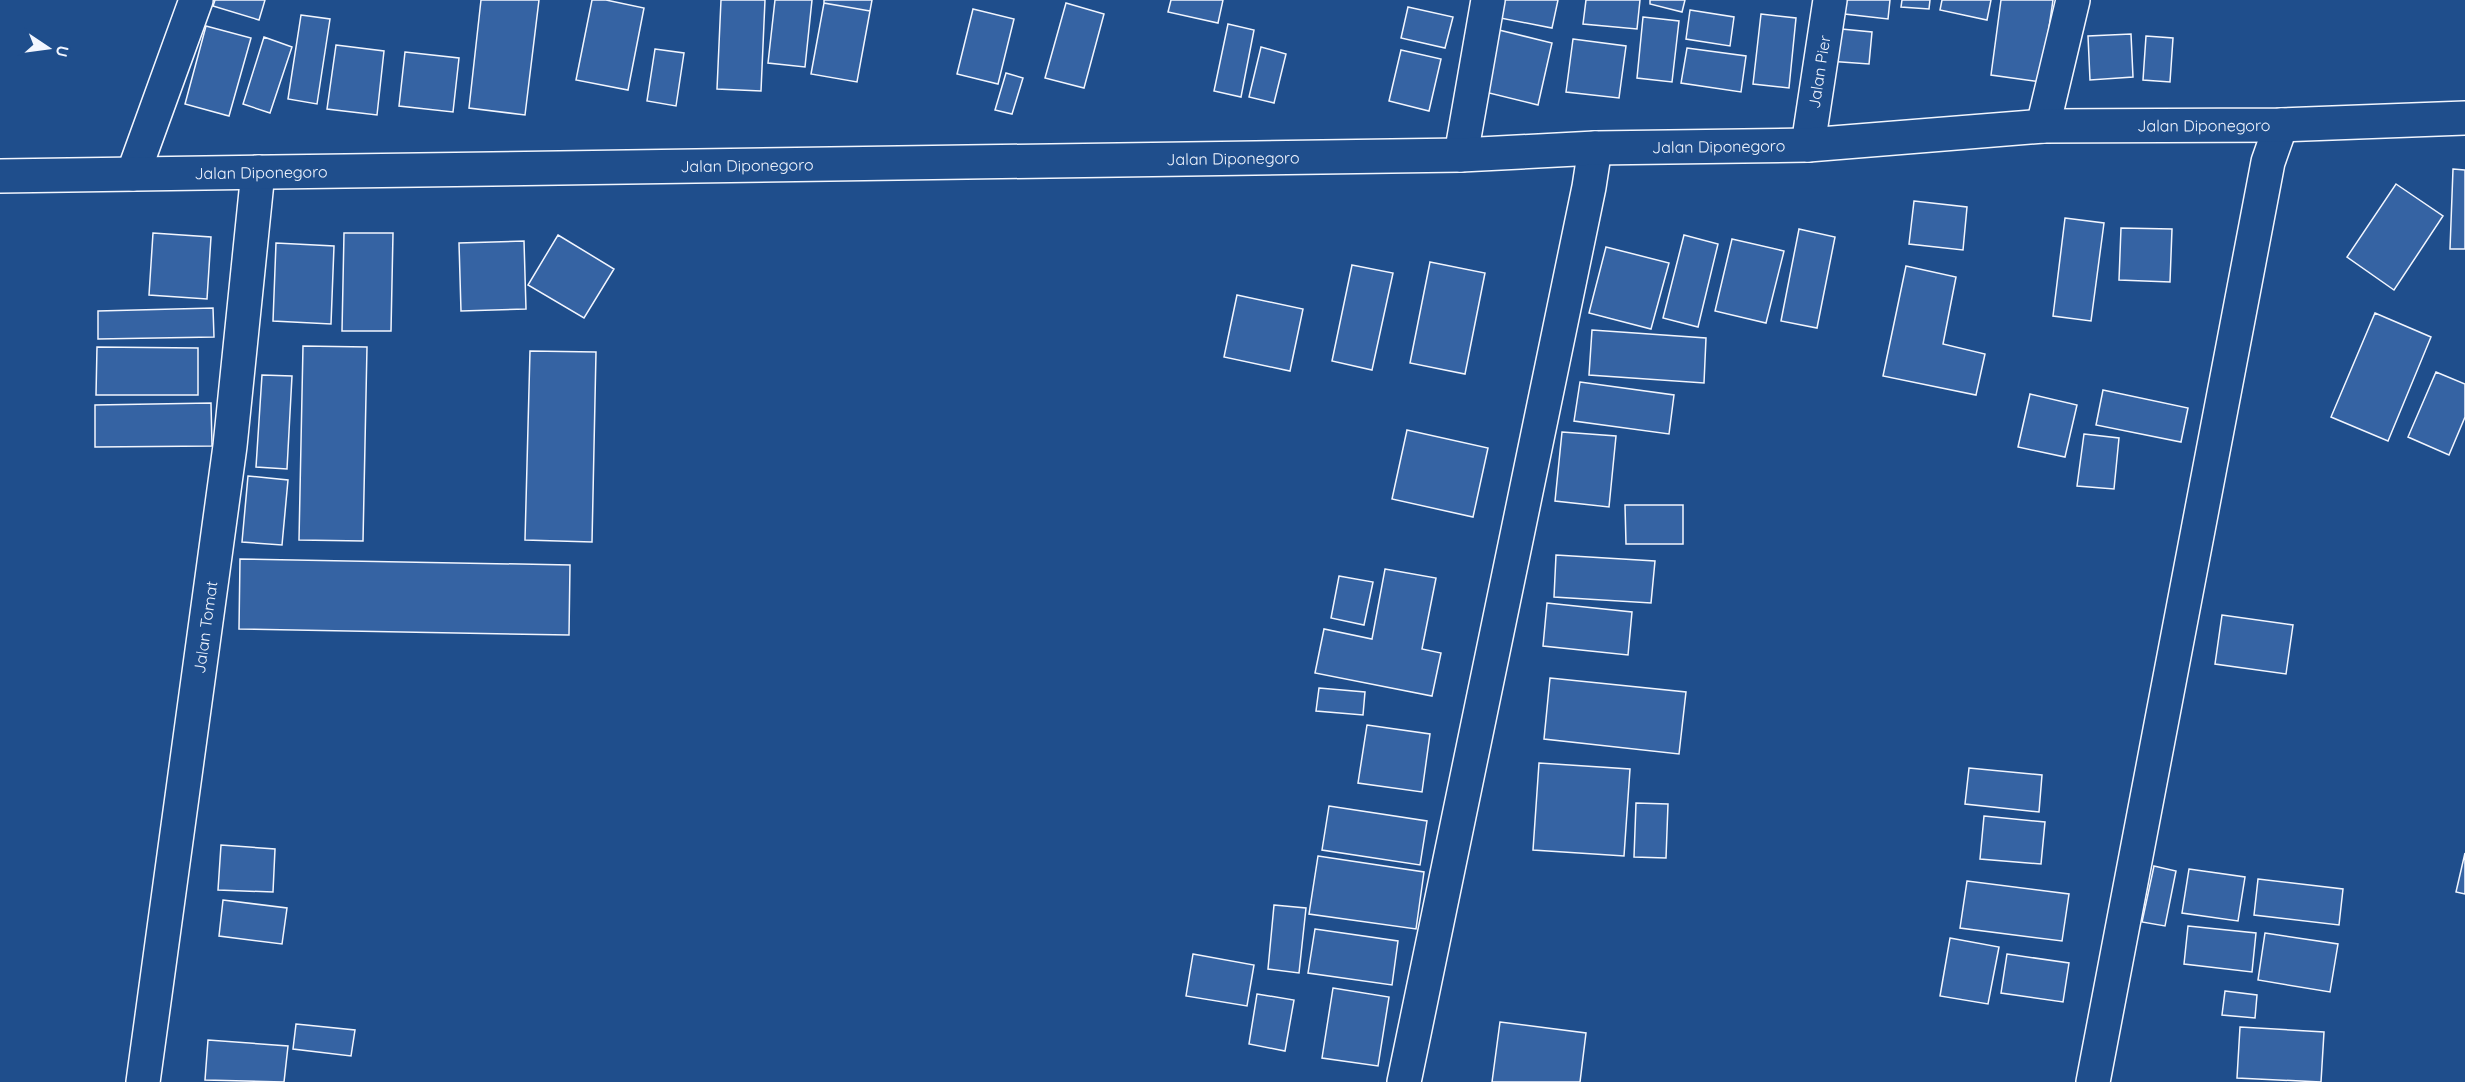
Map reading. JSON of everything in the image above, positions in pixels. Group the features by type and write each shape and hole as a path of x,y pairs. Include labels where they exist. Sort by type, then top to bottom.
{"street":[{"path":"133,174 196,0"},
{"path":"1461,155 1488,0"},
{"name":"Jalan Pier","path":"1808,144 1830,0"},
{"path":"2043,126 2073,0"},
{"name":"Jalan Diponegoro","path":"0,176 1461,155 1595,148 1808,144 2043,126 2281,125 2465,118"},
{"path":"2093,1082 2268,162 2281,125"},
{"path":"1404,1082 1589,187 1595,148"},
{"name":"Jalan Tomat","path":"143,1082 230,446 258,172"}],"building":[{"path":"215,0 265,0 259,20 213,6"},
{"path":"481,0 539,0 525,115 469,108"},
{"path":"592,0 606,0 644,8 628,90 576,80"},
{"path":"721,0 765,0 761,91 717,89"},
{"path":"775,0 812,0 805,67 768,63"},
{"path":"824,0 872,0 870,11 824,3"},
{"path":"1171,0 1223,0 1218,23 1168,12"},
{"path":"1494,0 1558,0 1552,28 1490,16"},
{"path":"1586,0 1640,0 1637,29 1583,24"},
{"path":"1650,0 1685,0 1682,12 1650,4"},
{"path":"1838,0 1890,0 1888,19 1836,13"},
{"path":"1902,0 1930,0 1929,9 1901,7"},
{"path":"1942,0 1991,0 1987,20 1940,10"},
{"path":"2001,0 2053,0 2041,82 1991,75"},
{"path":"824,3 870,11 857,82 811,74"},
{"path":"1066,3 1104,14 1084,88 1045,78"},
{"path":"1408,7 1453,17 1445,48 1401,38"},
{"path":"973,9 1014,19 998,84 957,74"},
{"path":"1690,10 1734,17 1730,46 1686,39"},
{"path":"1761,14 1796,18 1789,88 1753,84"},
{"path":"301,15 330,19 317,104 288,99"},
{"path":"1643,17 1679,21 1672,82 1637,78"},
{"path":"1228,24 1254,30 1241,97 1214,91"},
{"path":"206,26 251,38 229,116 185,104"},
{"path":"1831,28 1872,32 1869,64 1828,61"},
{"path":"1499,30 1552,43 1538,105 1485,92"},
{"path":"2131,34 2133,77 2090,80 2088,36"},
{"path":"2146,36 2173,38 2170,82 2143,80"},
{"path":"264,37 292,47 270,113 243,104"},
{"path":"1573,39 1626,46 1619,98 1566,92"},
{"path":"336,45 384,51 377,115 327,109"},
{"path":"1261,47 1286,54 1274,103 1249,97"},
{"path":"1687,48 1746,56 1741,92 1681,83"},
{"path":"655,49 684,53 676,106 647,101"},
{"path":"1401,50 1441,59 1429,111 1389,101"},
{"path":"405,52 459,58 453,112 399,106"},
{"path":"1006,73 1023,78 1012,114 995,110"},
{"path":"2453,169 2465,170 2465,249 2450,249"},
{"path":"2396,184 2443,216 2394,290 2347,257"},
{"path":"1914,201 1967,207 1963,250 1909,244"},
{"path":"2065,218 2104,223 2091,321 2053,316"},
{"path":"2121,228 2172,229 2170,282 2119,280"},
{"path":"1799,229 1835,237 1817,328 1781,321"},
{"path":"153,233 211,237 207,299 149,295"},
{"path":"344,233 393,233 391,331 342,331"},
{"path":"558,235 614,269 584,318 528,285"},
{"path":"1684,235 1718,244 1698,327 1663,318"},
{"path":"1732,239 1784,251 1766,323 1715,311"},
{"path":"524,241 526,309 461,311 459,243"},
{"path":"276,243 334,246 331,324 273,321"},
{"path":"1606,247 1669,263 1651,329 1589,313"},
{"path":"1430,262 1485,273 1465,374 1410,363"},
{"path":"1352,265 1393,273 1372,370 1332,361"},
{"path":"1906,266 1956,277 1943,344 1985,354 1976,395 1883,376"},
{"path":"1237,295 1303,309 1290,371 1224,357"},
{"path":"213,308 214,337 98,339 98,311"},
{"path":"2375,313 2431,337 2388,441 2331,417"},
{"path":"1592,330 1706,338 1704,383 1589,375"},
{"path":"303,346 367,347 363,541 299,540"},
{"path":"97,347 198,348 198,395 96,395"},
{"path":"530,351 596,352 592,542 525,540"},
{"path":"2436,372 2465,384 2465,417 2449,455 2408,437"},
{"path":"262,375 292,376 287,469 256,467"},
{"path":"1580,382 1674,395 1669,434 1574,421"},
{"path":"2103,390 2188,408 2181,442 2096,425"},
{"path":"2030,394 2077,405 2065,457 2018,447"},
{"path":"211,403 212,446 95,447 95,405"},
{"path":"1407,430 1488,448 1473,517 1392,499"},
{"path":"1562,432 1616,436 1609,507 1555,501"},
{"path":"2084,434 2119,438 2114,489 2077,486"},
{"path":"248,476 288,480 282,545 242,542"},
{"path":"1625,505 1683,505 1683,544 1626,544"},
{"path":"1556,555 1655,561 1651,603 1554,597"},
{"path":"240,559 570,565 569,635 239,629"},
{"path":"1385,569 1436,578 1422,649 1441,653 1432,696 1315,673 1324,629 1372,639"},
{"path":"1339,576 1373,582 1364,625 1331,618"},
{"path":"1547,603 1632,612 1628,655 1543,646"},
{"path":"2222,615 2293,625 2286,674 2215,664"},
{"path":"1550,678 1686,692 1679,754 1544,739"},
{"path":"1319,688 1365,692 1363,715 1316,711"},
{"path":"1367,725 1430,734 1422,792 1358,783"},
{"path":"1539,763 1630,769 1624,856 1533,850"},
{"path":"1969,768 2042,775 2039,812 1965,804"},
{"path":"1636,803 1668,804 1666,858 1634,857"},
{"path":"1329,806 1427,821 1420,865 1322,850"},
{"path":"1984,816 2045,822 2041,864 1980,859"},
{"path":"221,845 275,849 273,892 218,890"},
{"path":"2465,853 2465,894 2456,892"},
{"path":"1318,856 1424,872 1416,929 1309,914"},
{"path":"2154,866 2176,871 2165,926 2142,922"},
{"path":"2189,869 2245,877 2238,921 2182,913"},
{"path":"2258,879 2343,889 2339,925 2254,915"},
{"path":"1967,881 2069,894 2062,941 1960,928"},
{"path":"223,900 287,908 282,944 219,936"},
{"path":"1274,905 1306,908 1299,973 1268,969"},
{"path":"2188,926 2256,933 2252,972 2184,964"},
{"path":"1315,929 1398,941 1392,985 1308,973"},
{"path":"2265,933 2338,944 2330,992 2258,980"},
{"path":"1950,938 1999,947 1988,1004 1940,996"},
{"path":"1193,954 1254,965 1247,1006 1186,996"},
{"path":"2007,954 2069,963 2063,1002 2001,993"},
{"path":"1333,988 1389,997 1378,1066 1322,1058"},
{"path":"2225,991 2257,995 2255,1018 2222,1015"},
{"path":"1257,994 1294,1000 1285,1051 1249,1044"},
{"path":"1500,1022 1586,1033 1580,1082 1492,1082"},
{"path":"296,1024 355,1030 351,1056 293,1049"},
{"path":"2240,1027 2324,1032 2321,1082 2237,1078"},
{"path":"208,1040 288,1046 284,1082 205,1080"}]}
